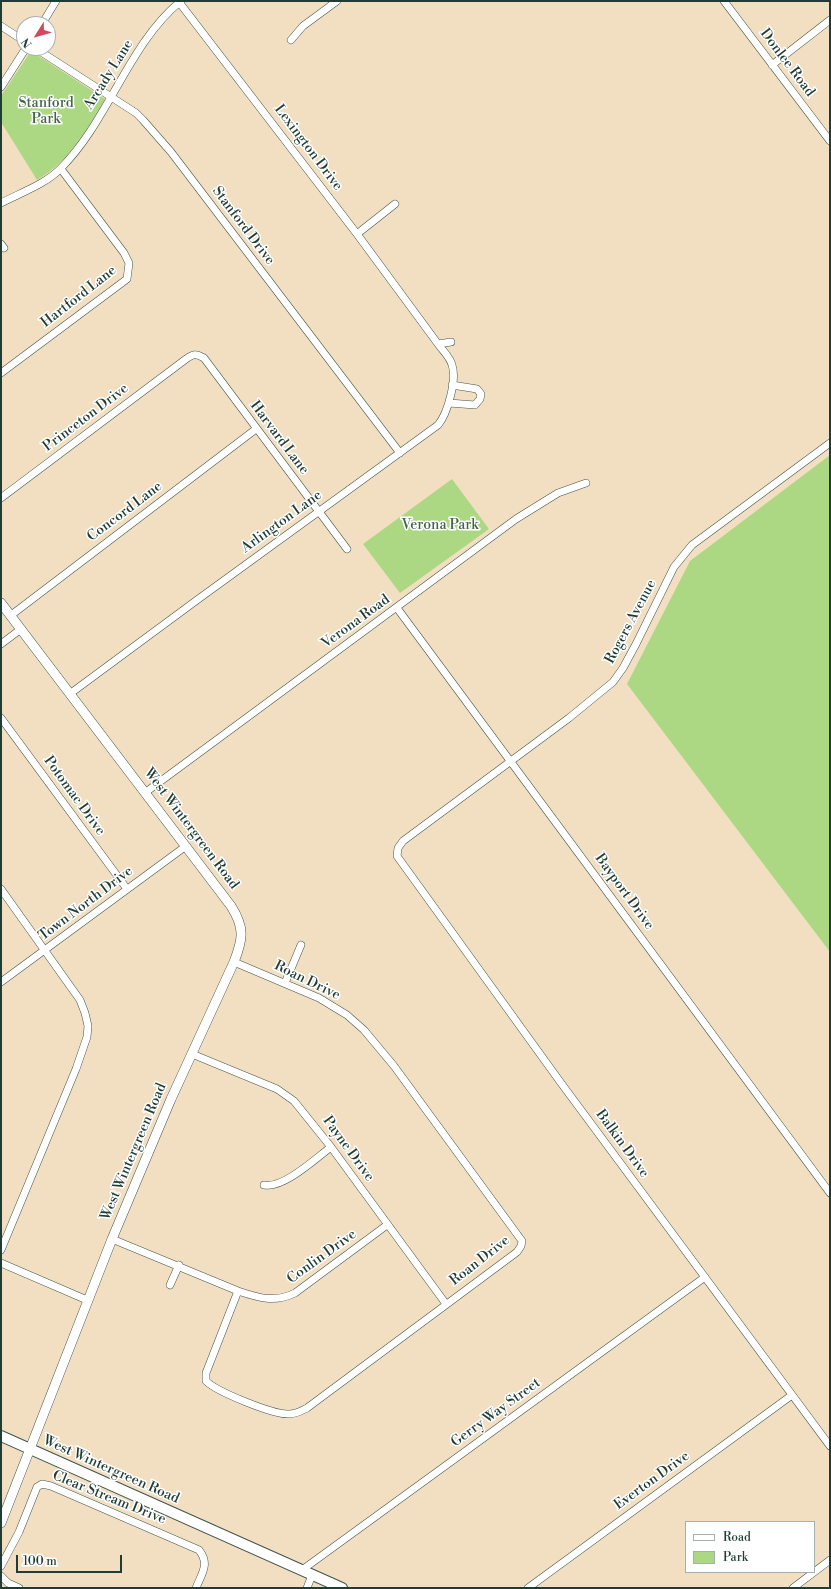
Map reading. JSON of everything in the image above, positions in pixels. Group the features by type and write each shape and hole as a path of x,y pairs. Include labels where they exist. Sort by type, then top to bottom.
{"main road":[{"path":"1,1436 31,1450"},
{"name":"West Wintergreen Road","path":"31,1450 342,1588"}],"street":[{"path":"47,16 56,1"},
{"path":"291,40 303,26 336,1"},
{"name":"Donlee Road","path":"724,1 830,140"},
{"name":"Arcady Lane","path":"1,203 48,178 61,169 77,150 112,98 158,22 180,2"},
{"name":"Lexington Drive","path":"180,2 414,311"},
{"path":"772,65 830,20"},
{"path":"1,26 16,36"},
{"path":"1,87 21,56"},
{"name":"Stanford Drive","path":"47,56 144,120 171,152 400,453"},
{"name":"Hartford Lane","path":"1,373 127,279 129,263 124,253 61,169"},
{"path":"357,234 395,204"},
{"name":"Arlington Lane","path":"71,693 438,425 446,415 452,385 453,367 450,360 414,311"},
{"path":"438,344 451,342"},
{"name":"Harvard Lane","path":"186,359 193,354 198,354 204,358 256,430 347,549"},
{"name":"Princeton Drive","path":"1,498 186,359"},
{"path":"449,403 475,405 480,399 481,394 477,389 452,385"},
{"name":"Concord Lane","path":"10,616 256,430"},
{"name":"Rogers Avenue","path":"396,856 398,848 403,841 510,760 569,718 613,682 623,668 636,644 674,567 692,544 830,443"},
{"name":"Verona Road","path":"146,792 516,519 558,493 586,483"},
{"name":"West Wintergreen Road","path":"1,603 186,846 239,919 242,929 234,962 192,1054 112,1239 87,1300 31,1450"},
{"name":"Bayport Drive","path":"397,608 830,1193"},
{"path":"1,644 21,629"},
{"name":"Potomac Drive","path":"1,718 127,889"},
{"name":"Town North Drive","path":"1,982 186,846"},
{"name":"Balkin Drive","path":"396,856 830,1446"},
{"path":"1,889 84,1006 88,1026 87,1037 76,1069 1,1250"},
{"path":"285,983 301,945"},
{"name":"Roan Drive","path":"234,962 319,998 347,1015 364,1030 394,1066 522,1241 517,1252 307,1408 291,1414 282,1414 250,1403 206,1382 206,1373 238,1290"},
{"name":"Payne Drive","path":"192,1054 277,1089 300,1107 446,1304"},
{"path":"264,1185 271,1186 281,1183 331,1147"},
{"name":"Conlin Drive","path":"112,1239 238,1290 268,1300 286,1297 295,1293 387,1225"},
{"path":"1,1262 87,1300"},
{"path":"170,1286 179,1265"},
{"name":"Gerry Way Street","path":"302,1570 705,1277"},
{"name":"Everton Drive","path":"528,1588 792,1394"},
{"path":"1,1523 31,1450"},
{"name":"Clear Stream Drive","path":"1,1566 19,1532 37,1487 42,1484 51,1486 199,1550 204,1556 205,1565 196,1588"},
{"path":"815,1571 830,1560"},
{"path":"793,1588 813,1573"},
{"path":"307,1588 312,1575"},
{"path":"1,1576 8,1583 19,1588"}],"green space":[{"name":"Stanford Park","path":"28,56 39,56 105,99 92,123 68,155 48,173 37,180 1,122 1,96"},
{"path":"830,455 830,952 627,684 690,561"},
{"name":"Verona Park","path":"452,479 489,529 400,593 363,544"}]}
